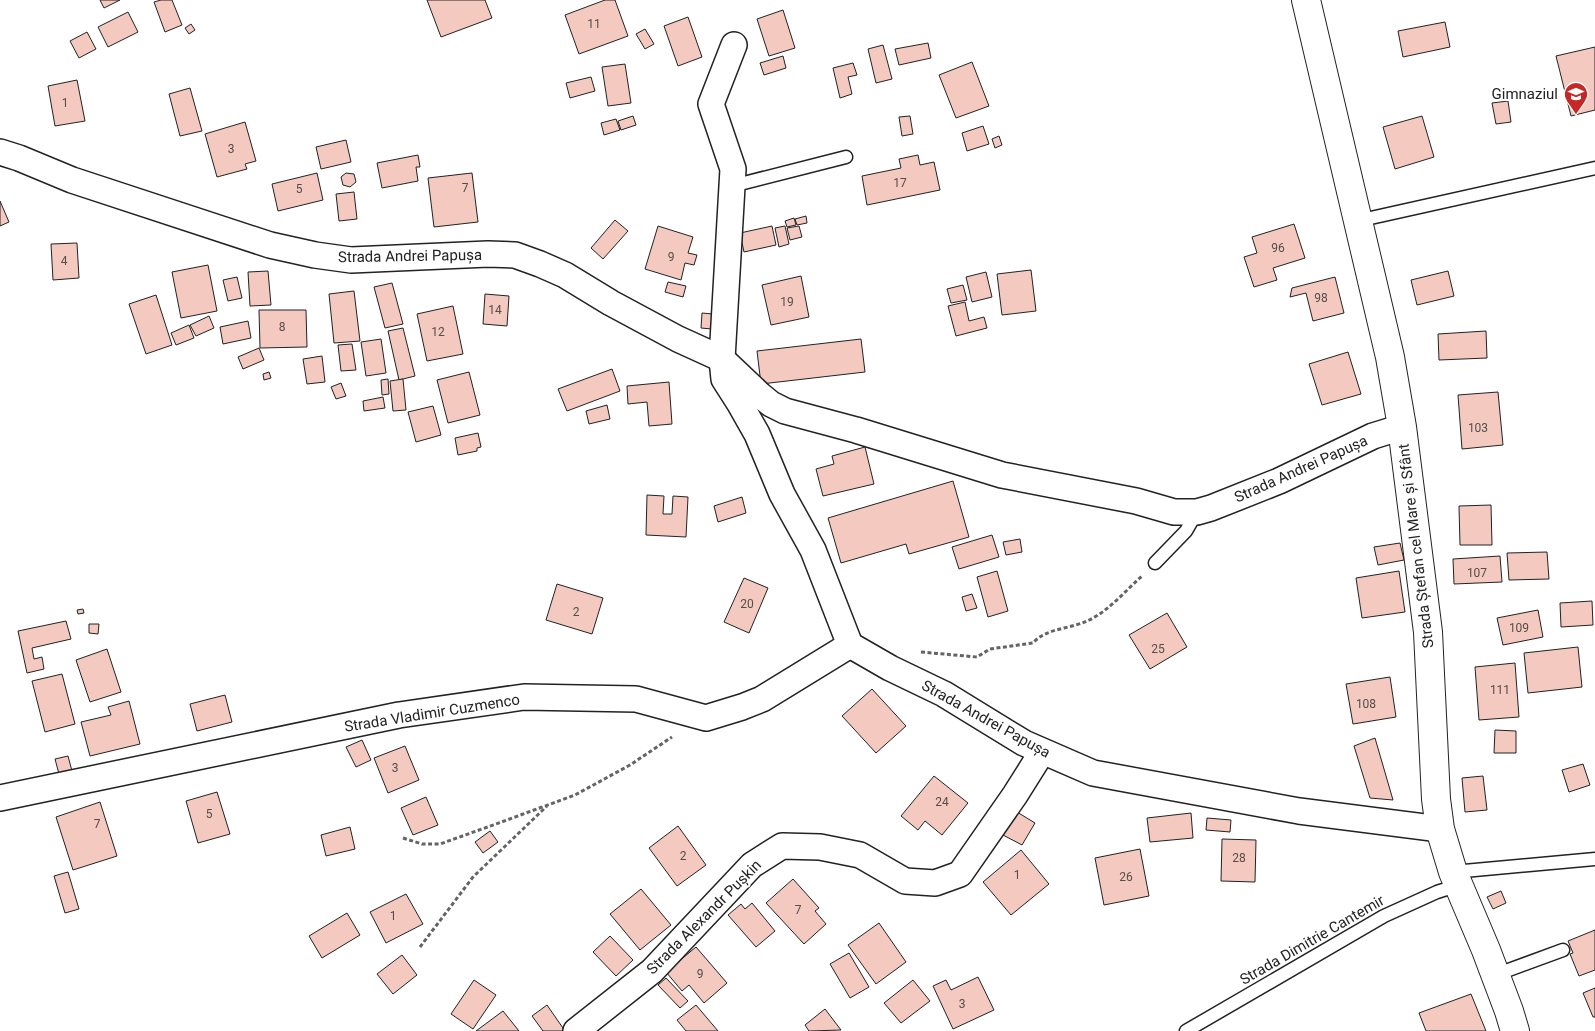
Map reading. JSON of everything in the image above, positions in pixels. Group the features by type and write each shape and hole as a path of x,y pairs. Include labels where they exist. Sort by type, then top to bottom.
{"main road":[{"name":"Strada Ștefan cel Mare și Sfânt","path":"1306,0 1390,357 1402,427 1428,632 1436,799 1440,830 1456,879 1496,976 1515,1031"}],"street":[{"path":"706,718 742,708 762,699 850,645 813,550 782,494 757,434 724,379 722,359 733,169 711,104 734,45"},
{"name":"Strada Andrei Papușa","path":"0,152 20,158 72,180 270,245 314,255 351,260 488,254 514,255 565,275 610,303 678,339 722,359 760,395 771,404 785,411 856,430 1002,475 1136,501 1174,512 1197,512 1211,508 1280,481 1373,436 1402,427"},
{"name":"Strada Andrei Papușa","path":"850,645 882,664 944,694 1024,743 1093,772 1299,811 1440,830"},
{"name":"Strada Vladimir Cuzmenco","path":"0,798 399,715 524,697 636,699 706,718"},
{"name":"Strada Alexandr Pușkin","path":"576,1031 652,970 752,864 782,846 820,847 860,855 905,881 935,883 960,874 1015,795 1042,752"}],"lane":[{"path":"732,186 846,157"},
{"path":"1357,222 1595,168"},
{"path":"1155,563 1186,531 1197,512"},
{"path":"1456,879 1595,858"},
{"name":"Strada Dimitrie Cantemir","path":"1186,1031 1384,916 1437,892 1456,879"},
{"path":"1496,976 1563,950"}],"path":[{"path":"918,652 977,657 990,649 1034,643 1039,636 1088,621 1104,611 1155,563"},
{"path":"403,838 422,844 440,844 574,795 630,765 683,730 706,718"},
{"path":"420,947 474,878 548,805"}],"building":[{"path":"100,0 120,0 104,8"},
{"path":"172,0 182,25 165,32 154,2"},
{"path":"427,0 485,0 492,18 441,37"},
{"path":"605,0 615,0 628,36 579,54 565,15"},
{"path":"783,10 795,48 769,56 757,19"},
{"path":"128,12 138,32 108,47 98,27"},
{"path":"688,17 702,57 678,66 664,26"},
{"path":"1445,22 1450,47 1403,57 1398,31"},
{"path":"191,24 195,30 189,34 185,28"},
{"path":"645,29 654,44 645,49 636,34"},
{"path":"87,32 96,49 79,58 70,41"},
{"path":"928,43 931,58 899,65 895,49"},
{"path":"883,45 892,79 876,83 868,49"},
{"path":"1595,47 1595,110 1571,116 1556,56"},
{"path":"783,56 786,68 764,75 760,63"},
{"path":"972,62 989,106 956,118 939,75"},
{"path":"853,63 857,75 848,77 852,94 840,98 833,68"},
{"path":"625,64 631,103 608,106 602,67"},
{"path":"591,77 595,91 570,98 566,83"},
{"path":"77,80 85,121 55,126 48,86"},
{"path":"190,88 202,131 180,136 169,94"},
{"path":"1508,101 1511,122 1496,124 1492,103"},
{"path":"633,116 636,125 621,130 618,121"},
{"path":"910,116 913,134 902,136 899,117"},
{"path":"1422,116 1434,157 1395,169 1383,127"},
{"path":"616,119 620,130 604,135 601,123"},
{"path":"245,122 256,161 245,164 247,169 217,177 205,134"},
{"path":"983,126 989,144 967,151 962,133"},
{"path":"999,136 1002,145 995,148 992,139"},
{"path":"346,140 351,162 321,169 316,147"},
{"path":"418,155 420,167 416,167 418,181 382,188 377,163"},
{"path":"918,155 920,165 934,162 940,190 867,205 862,176 901,168 899,159"},
{"path":"317,173 323,200 278,211 272,184"},
{"path":"346,173 354,174 356,182 350,187 343,185 341,177"},
{"path":"472,173 478,222 434,227 428,178"},
{"path":"354,192 357,219 339,221 336,194"},
{"path":"0,201 9,222 0,226"},
{"path":"806,216 807,223 797,225 795,219"},
{"path":"794,218 796,225 787,227 785,221"},
{"path":"615,220 628,231 603,259 591,248"},
{"path":"1294,224 1305,258 1273,268 1277,280 1254,287 1244,257 1257,253 1252,237"},
{"path":"658,226 693,237 688,253 697,255 694,265 685,263 681,280 645,269"},
{"path":"772,226 776,245 744,252 740,233"},
{"path":"785,226 789,244 779,247 775,228"},
{"path":"799,226 802,237 790,240 787,228"},
{"path":"77,243 79,278 53,280 51,244"},
{"path":"208,265 217,311 181,318 172,272"},
{"path":"1031,270 1036,311 1002,315 997,274"},
{"path":"268,271 271,305 250,306 248,272"},
{"path":"1448,271 1454,296 1417,305 1411,280"},
{"path":"986,272 992,297 972,302 966,277"},
{"path":"801,276 809,317 771,325 762,285"},
{"path":"237,277 242,298 228,301 223,280"},
{"path":"1335,277 1344,313 1313,321 1306,293 1290,297 1292,288"},
{"path":"668,282 686,286 683,297 665,292"},
{"path":"392,283 403,324 385,328 374,287"},
{"path":"963,285 967,300 951,303 947,289"},
{"path":"354,291 360,341 334,343 329,294"},
{"path":"485,294 509,296 507,326 483,324"},
{"path":"156,295 172,345 146,354 129,304"},
{"path":"965,302 969,321 984,317 987,328 956,336 948,306"},
{"path":"453,306 463,354 427,361 417,314"},
{"path":"259,310 306,310 307,347 260,348"},
{"path":"702,313 713,314 712,329 701,328"},
{"path":"209,316 214,328 196,336 190,325"},
{"path":"248,321 251,338 223,344 220,327"},
{"path":"189,325 194,338 176,345 171,333"},
{"path":"403,328 415,376 399,380 388,331"},
{"path":"1486,331 1487,358 1439,360 1438,334"},
{"path":"381,339 386,373 366,376 361,342"},
{"path":"861,339 865,372 761,384 757,351"},
{"path":"352,344 356,370 341,371 338,345"},
{"path":"259,348 264,360 243,369 238,357"},
{"path":"1348,352 1361,394 1322,405 1309,364"},
{"path":"322,356 325,382 307,384 303,359"},
{"path":"612,369 620,391 567,411 558,389"},
{"path":"269,372 271,378 264,380 263,374"},
{"path":"469,372 480,415 448,423 437,380"},
{"path":"388,379 389,394 382,395 381,380"},
{"path":"403,379 406,410 393,411 390,381"},
{"path":"669,382 672,424 649,426 647,402 628,404 627,386"},
{"path":"341,383 346,396 336,399 331,387"},
{"path":"1498,392 1503,445 1462,449 1458,395"},
{"path":"383,397 385,408 364,411 363,401"},
{"path":"607,405 610,419 589,424 586,411"},
{"path":"433,406 441,435 416,442 408,412"},
{"path":"478,433 481,447 477,448 477,451 458,455 455,438"},
{"path":"865,447 874,484 823,496 816,469 834,464 832,456"},
{"path":"953,481 969,537 909,554 906,544 841,563 828,518"},
{"path":"647,495 664,496 663,514 672,514 673,496 688,497 686,537 646,535"},
{"path":"742,497 746,513 718,522 714,506"},
{"path":"1491,505 1492,545 1460,545 1459,506"},
{"path":"992,535 999,557 959,569 952,547"},
{"path":"1020,539 1022,552 1006,555 1003,542"},
{"path":"1400,543 1404,560 1378,565 1374,547"},
{"path":"1547,552 1549,579 1509,580 1507,553"},
{"path":"1500,556 1502,582 1454,584 1453,559"},
{"path":"997,571 1008,611 988,617 977,577"},
{"path":"1399,571 1405,612 1362,618 1356,578"},
{"path":"744,578 768,588 749,633 724,622"},
{"path":"557,584 603,598 592,634 546,620"},
{"path":"972,594 977,608 966,611 962,597"},
{"path":"1592,601 1593,625 1561,627 1560,603"},
{"path":"83,609 84,613 78,614 77,610"},
{"path":"1538,610 1543,637 1503,645 1497,618"},
{"path":"1167,613 1187,647 1150,669 1129,635"},
{"path":"66,621 71,639 32,648 34,659 42,657 44,669 27,673 18,631"},
{"path":"89,624 99,624 98,634 89,633"},
{"path":"1578,647 1582,687 1528,693 1524,653"},
{"path":"107,649 121,692 90,702 76,660"},
{"path":"1515,663 1519,717 1479,720 1475,667"},
{"path":"62,674 75,724 45,732 32,681"},
{"path":"1390,677 1396,717 1353,724 1346,684"},
{"path":"872,689 906,726 876,753 842,716"},
{"path":"225,695 232,722 197,731 190,704"},
{"path":"129,701 140,744 90,756 81,722 111,715 108,707"},
{"path":"1495,730 1516,731 1516,753 1494,753"},
{"path":"1375,738 1393,800 1370,798 1354,746"},
{"path":"362,740 371,760 356,767 346,747"},
{"path":"405,746 419,780 388,793 374,758"},
{"path":"68,756 72,771 59,774 55,759"},
{"path":"1583,764 1590,785 1569,792 1562,770"},
{"path":"934,776 968,803 942,835 925,821 918,830 901,816"},
{"path":"1483,776 1487,810 1465,812 1462,778"},
{"path":"217,792 230,834 198,843 186,801"},
{"path":"426,797 438,825 413,835 401,808"},
{"path":"100,802 117,856 73,870 56,817"},
{"path":"1017,812 1035,823 1022,845 1003,835"},
{"path":"1191,813 1193,838 1150,842 1147,818"},
{"path":"1207,818 1231,820 1230,832 1206,830"},
{"path":"678,826 706,865 677,886 649,848"},
{"path":"350,827 355,849 326,856 321,835"},
{"path":"490,831 498,842 483,853 475,842"},
{"path":"1222,839 1256,840 1255,882 1221,881"},
{"path":"1140,849 1149,896 1104,905 1095,858"},
{"path":"1021,850 1049,884 1011,915 983,882"},
{"path":"68,872 79,909 65,913 54,876"},
{"path":"793,879 819,908 815,911 826,924 804,944 766,903"},
{"path":"641,889 671,925 640,950 610,914"},
{"path":"1501,891 1506,903 1493,909 1487,897"},
{"path":"406,894 423,924 386,943 370,912"},
{"path":"752,903 775,931 756,947 728,915 741,904 745,909"},
{"path":"347,913 360,935 322,958 309,936"},
{"path":"879,923 906,962 876,984 848,945"},
{"path":"1595,930 1595,970 1579,976 1570,954 1573,953 1568,941"},
{"path":"610,936 633,960 616,976 593,952"},
{"path":"696,947 727,983 704,1003 689,985 682,991 666,972"},
{"path":"849,953 869,987 850,998 830,964"},
{"path":"402,955 417,975 393,994 377,974"},
{"path":"978,977 994,1010 953,1029 933,986 946,980 951,990"},
{"path":"666,978 688,1001 680,1008 658,985"},
{"path":"474,980 496,995 473,1029 451,1014"},
{"path":"913,980 930,1001 901,1023 884,1003"},
{"path":"1595,988 1595,1017 1593,1017 1583,993"},
{"path":"1471,994 1486,1031 1426,1031 1419,1013"},
{"path":"547,1005 565,1031 543,1031 532,1016"},
{"path":"696,1005 718,1031 686,1031 677,1020"},
{"path":"825,1009 841,1030 809,1031 805,1025"},
{"path":"503,1011 519,1031 476,1031"}],"place":[{"name":"Gimnaziul","path":"1576,115"}]}
